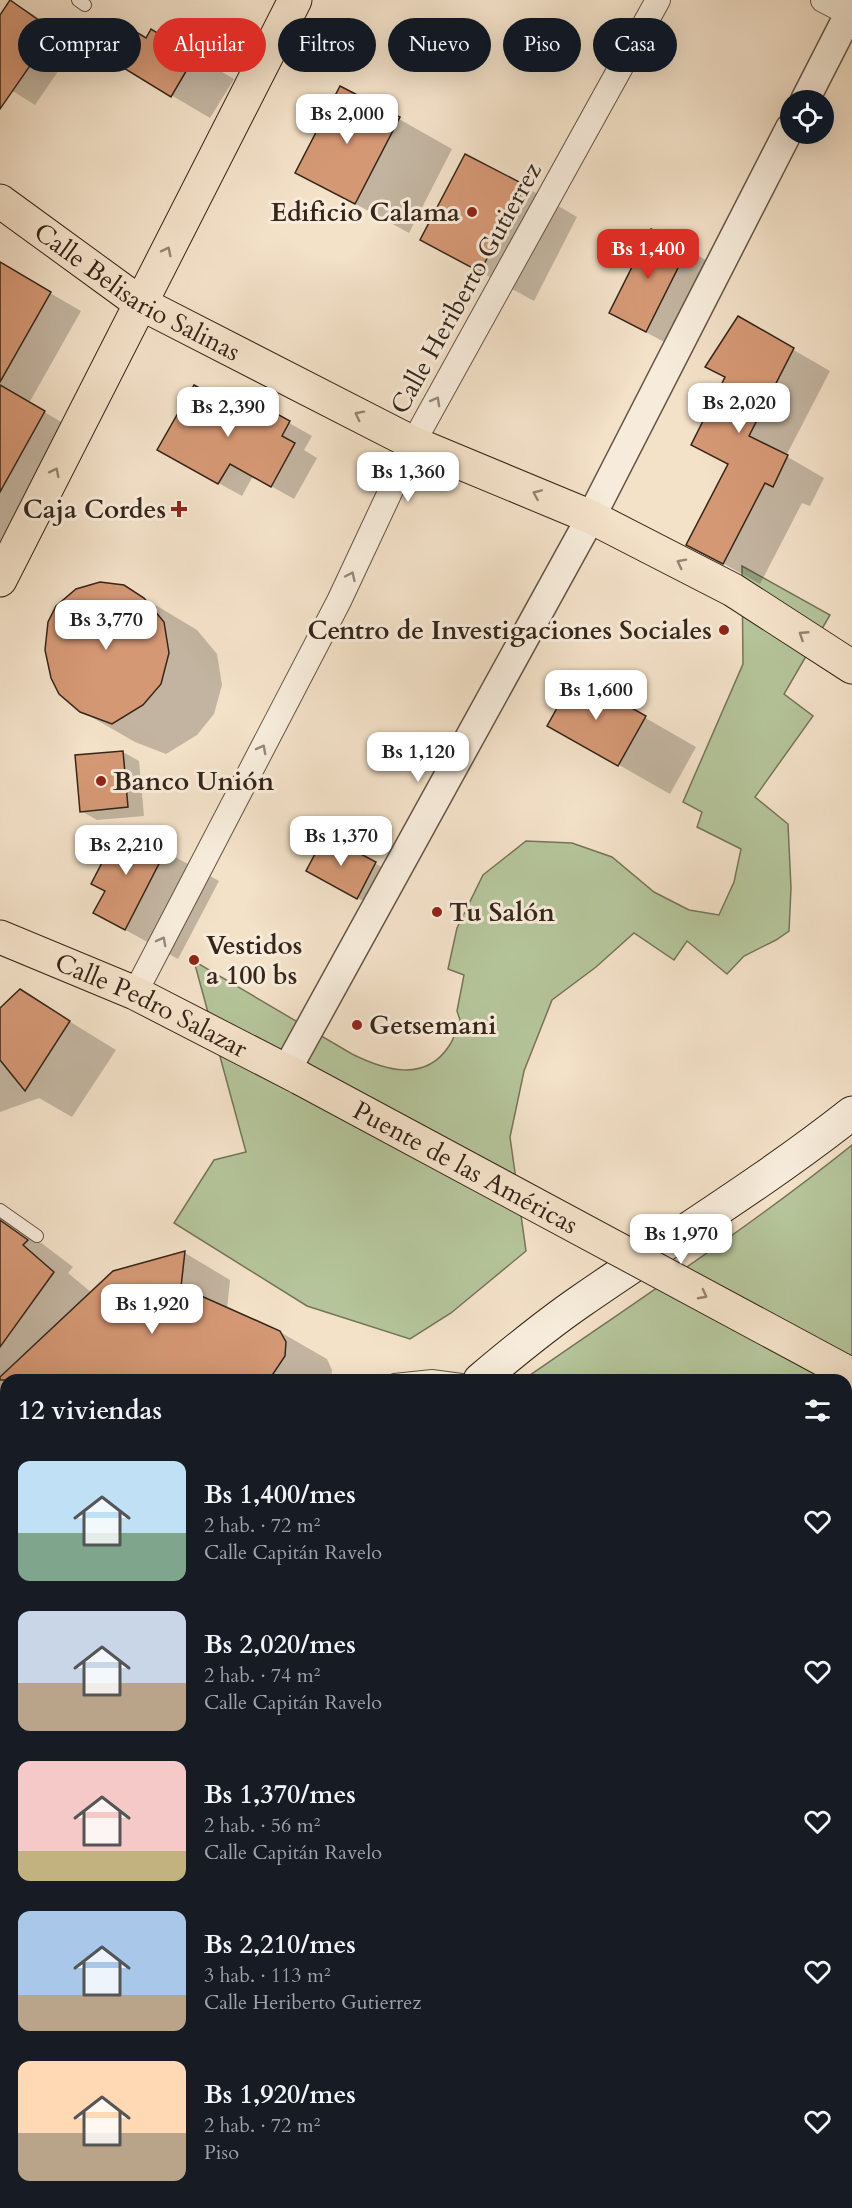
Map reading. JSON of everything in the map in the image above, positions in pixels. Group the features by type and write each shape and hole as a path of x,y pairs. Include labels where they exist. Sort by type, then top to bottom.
{"main road":[{"path":"0,580 295,0"},
{"name":"Calle Belisario Salinas","path":"0,201 140,303 413,442 591,517 733,590 852,667"},
{"name":"Calle Pedro Salazar","path":"0,937 135,993 293,1074"},
{"name":"Puente de las Américas","path":"293,1074 850,1374"},
{"path":"488,1374 580,1302 739,1197 804,1151 852,1113"}],"street":[{"name":"Calle Heriberto Gutierrez","path":"135,993 339,601 413,442 658,0"},
{"path":"810,90 851,12 824,0"},
{"path":"293,1074 591,517 782,144"}],"lane":[{"path":"0,1210 37,1236"}],"green space":[{"path":"742,566 830,615 784,694 813,716 755,797 788,824 791,888 789,931 744,956 727,974 687,941 674,960 634,933 596,967 552,1000 524,1071 510,1137 526,1251 451,1313 410,1339 307,1306 174,1223 214,1160 246,1152 194,961 364,1060 390,1068 416,1069 439,1058 451,1043 460,1020 457,1011 464,975 448,969 457,928 483,875 526,841 572,843 612,857 654,892 689,910 719,915 734,882 741,849 697,827 702,812 683,802 743,664"},
{"path":"852,1145 852,1374 532,1374 731,1236"}],"building":[{"path":"10,0 36,18 18,18 18,72 26,72 0,109 0,15"},
{"path":"151,29 153,30 153,72 186,72 171,97 130,72 141,72 141,35 146,38"},
{"path":"340,86 400,117 355,204 295,173"},
{"name":"Edificio Calama","path":"465,154 525,185 480,272 420,240"},
{"path":"651,229 688,248 646,332 609,313"},
{"path":"0,262 51,292 0,382"},
{"path":"738,316 794,348 749,436 788,455 773,487 765,483 723,564 686,545 728,464 691,445 725,377 705,367"},
{"path":"0,385 45,411 0,492"},
{"path":"194,385 237,409 244,396 290,421 282,436 295,443 271,487 230,464 218,484 157,450"},
{"path":"100,582 124,585 144,598 164,622 169,653 161,684 143,705 112,724 80,712 59,694 51,678 45,650 48,622 56,606 76,589"},
{"path":"575,676 646,716 618,766 547,726"},
{"name":"Banco Unión","path":"123,751 128,807 80,812 75,755"},
{"path":"121,826 166,850 125,930 93,913 105,891 91,884"},
{"path":"325,835 376,862 357,899 306,871"},
{"path":"20,989 70,1021 25,1091 0,1060 0,1008"},
{"path":"0,1220 28,1240 23,1245 54,1272 0,1347"},
{"path":"185,1251 181,1287 280,1331 286,1342 285,1356 273,1374 3,1374 113,1271"}],"place":[{"name":"Edificio Calama","path":"472,212"},
{"name":"Caja Cordes","path":"179,509"},
{"name":"Centro de Investigaciones Sociales","path":"724,630"},
{"name":"Banco Unión","path":"101,781"},
{"name":"Tu Salón","path":"437,912"},
{"name":"Vestidos a 100 bs","path":"194,960"},
{"name":"Getsemani","path":"357,1025"}]}
